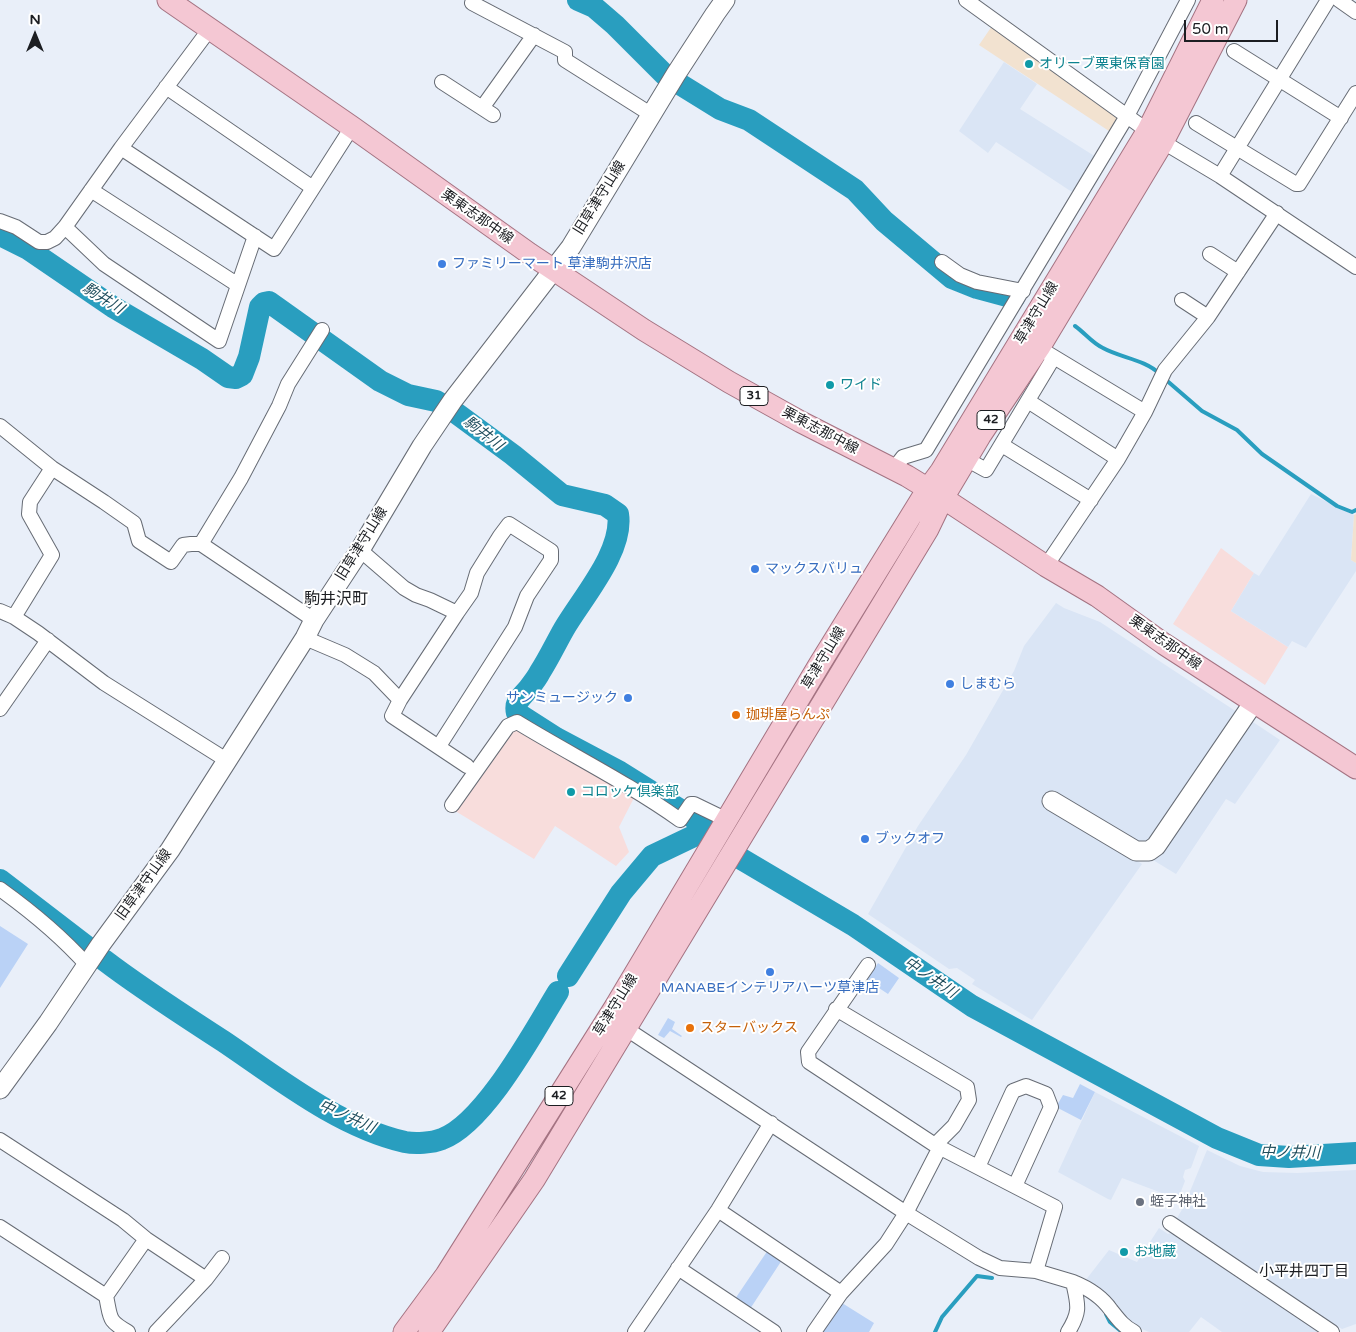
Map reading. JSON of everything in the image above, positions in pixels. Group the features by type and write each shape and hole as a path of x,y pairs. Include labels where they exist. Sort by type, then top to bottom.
{"main road":[{"name":"栗東志那中線","path":"168,0 554,270 644,330 729,382 935,494 1046,566 1114,607 1164,644 1356,768"},
{"name":"草津守山線","path":"404,1332 451,1267 615,1007 819,665 935,494 966,459 1046,353 1155,136 1213,0"},
{"name":"草津守山線","path":"429,1332 534,1180 727,862 928,529 941,471 1155,136 1236,0"}],"street":[{"name":"旧草津守山線","path":"0,1088 170,850 360,550 422,446 448,407 571,247 673,79 726,0"},
{"path":"966,0 1155,136 1277,213 1356,267"},
{"path":"893,470 903,457 926,450 1127,116 1188,0"},
{"path":"1339,0 1356,12"},
{"path":"1220,176 1280,79 1323,2"},
{"path":"472,3 565,52 565,60 652,115"},
{"path":"0,221 16,227 39,242 47,242 55,238 209,30"},
{"path":"442,82 488,112 534,35"},
{"path":"1234,51 1341,118"},
{"path":"166,87 313,188"},
{"path":"1196,123 1296,184 1299,184 1356,93"},
{"path":"121,148 276,249 352,127"},
{"path":"91,190 238,285"},
{"path":"1046,566 1118,459 1145,412 1165,370 1208,317 1277,213"},
{"path":"65,227 104,264 219,341 255,236"},
{"path":"1210,254 1238,272"},
{"path":"942,262 960,275 977,282 1023,290"},
{"path":"1182,300 1208,317"},
{"path":"201,544 241,478 279,406 288,384 322,330"},
{"path":"966,459 986,470 1028,401 1046,353 1145,412"},
{"path":"1028,401 1118,459"},
{"path":"0,426 52,468 134,523 139,541 171,562 183,545 201,544 314,620"},
{"path":"1002,445 1091,500"},
{"path":"14,617 52,555 29,514 30,502 52,468"},
{"path":"439,746 514,627 527,596 551,560 551,551 509,524 477,573 471,593 400,700 392,716 467,766"},
{"path":"360,550 404,588 458,613"},
{"path":"0,611 14,617 48,640 104,684 228,761"},
{"path":"305,638 345,655 374,674 400,700"},
{"path":"0,709 48,640"},
{"path":"1052,801 1136,851 1149,851 1156,846 1254,702"},
{"path":"452,805 508,726 518,722 546,740 607,772 680,820 691,804 694,804 725,823"},
{"path":"0,889 50,927 69,944 87,966"},
{"path":"868,965 808,1052 808,1062 938,1146 1055,1207 1036,1271"},
{"path":"814,1332 841,1293 886,1244 906,1213 938,1146 954,1126 969,1100 967,1087 836,1009"},
{"path":"625,1028 906,1213 979,1258 1000,1268 1036,1271 1085,1286 1111,1309 1118,1320 1134,1332"},
{"path":"978,1167 1013,1091 1026,1086 1046,1094 1051,1107 1015,1186"},
{"path":"640,1330 678,1268 718,1210 771,1123"},
{"path":"0,1140 123,1220 206,1279"},
{"path":"718,1210 841,1293"},
{"path":"1170,1223 1332,1332"},
{"path":"0,1228 106,1296 111,1319 114,1324 128,1332"},
{"path":"106,1296 146,1238"},
{"path":"156,1332 206,1279 222,1258"},
{"path":"678,1268 774,1332"},
{"path":"1068,1332 1077,1314 1078,1306 1073,1282"}],"shaded area":[{"path":"992,26 1120,119 1112,133 979,45"},
{"path":"1004,62 1037,84 1020,109 1096,157 1072,192 996,142 988,153 959,131"},
{"path":"1311,494 1354,515 1351,560 1356,563 1356,571 1306,648 1292,641 1288,647 1231,611 1254,573 1259,576"},
{"path":"1356,514 1356,563 1351,560 1354,515"},
{"path":"1221,548 1254,573 1231,611 1288,647 1265,685 1173,624"},
{"path":"1056,603 1100,622 1240,714 1153,840 1141,844 1053,806 1142,864 1032,1020 972,984 975,980 957,968 949,969 868,914 918,826 966,755 1014,671 1024,646"},
{"path":"1250,720 1280,740 1235,804 1226,799 1176,874 1153,860"},
{"path":"515,726 636,794 619,827 629,852 616,866 555,826 534,859 452,809"},
{"path":"0,926 28,944 0,988"},
{"path":"878,963 899,978 888,994 867,980"},
{"path":"668,1018 675,1022 672,1029 681,1037 670,1031 664,1038 658,1035"},
{"path":"1080,1084 1095,1092 1081,1120 1056,1107 1063,1095 1073,1098"},
{"path":"1095,1092 1199,1146 1191,1168 1185,1170 1183,1177 1185,1181 1178,1199 1122,1178 1111,1200 1058,1172"},
{"path":"1207,1150 1240,1166 1263,1172 1297,1173 1356,1170 1356,1324 1342,1329 1180,1224 1177,1218 1184,1206"},
{"path":"1159,1228 1168,1234 1174,1232 1327,1332 1222,1332 1201,1317 1189,1332 1149,1332 1139,1328 1122,1316 1111,1300 1090,1282 1085,1281 1109,1250 1137,1262"},
{"path":"768,1250 782,1260 750,1309 735,1299"},
{"path":"842,1303 874,1323 869,1332 822,1332"}],"waterway":[{"path":"578,0 594,7 615,25 665,75 720,109 749,120 855,190 884,221 952,278 977,288 1014,298"},
{"name":"駒井川","path":"0,235 28,249 113,307 202,359 228,377 236,378 242,375 249,357 260,307 264,303 269,302 380,381 408,395 436,401 456,413 513,455 562,495 605,505 618,514 615,543 600,574 564,629 538,676 519,699 516,709 517,713 556,738 620,772 703,824 698,834"},
{"path":"1075,326 1099,346 1147,365 1160,374"},
{"path":"1165,379 1202,411 1237,430 1262,454 1337,506 1352,512 1356,510"},
{"name":"中ノ井川","path":"568,976 621,893 652,856 698,834"},
{"name":"中ノ井川","path":"716,844 853,925 972,1006 1217,1138 1259,1155 1289,1157 1356,1153"},
{"name":"中ノ井川","path":"0,880 86,946"},
{"name":"中ノ井川","path":"104,960 148,992 310,1100 356,1125 380,1135 414,1143 442,1139 458,1130 475,1115 507,1074 558,992"},
{"path":"935,1332 942,1317 977,1276 992,1278"},
{"path":"1106,1314 1110,1322 1122,1332"}],"place":[{"name":"オリーブ栗東保育園","path":"1029,64"},
{"name":"ファミリーマート 草津駒井沢店","path":"442,264"},
{"name":"ワイド","path":"830,385"},
{"name":"マックスバリュ","path":"755,569"},
{"name":"しまむら","path":"950,684"},
{"name":"サンミュージック","path":"628,698"},
{"name":"珈琲屋らんぷ","path":"736,715"},
{"name":"コロッケ倶楽部","path":"571,792"},
{"name":"ブックオフ","path":"865,839"},
{"name":"MANABEインテリアハーツ草津店","path":"770,972"},
{"name":"スターバックス","path":"690,1028"},
{"name":"蛭子神社","path":"1140,1202"},
{"name":"お地蔵","path":"1124,1252"}],"district":[{"name":"駒井沢町","path":"336,600"},
{"name":"小平井四丁目","path":"1304,1272"}]}
